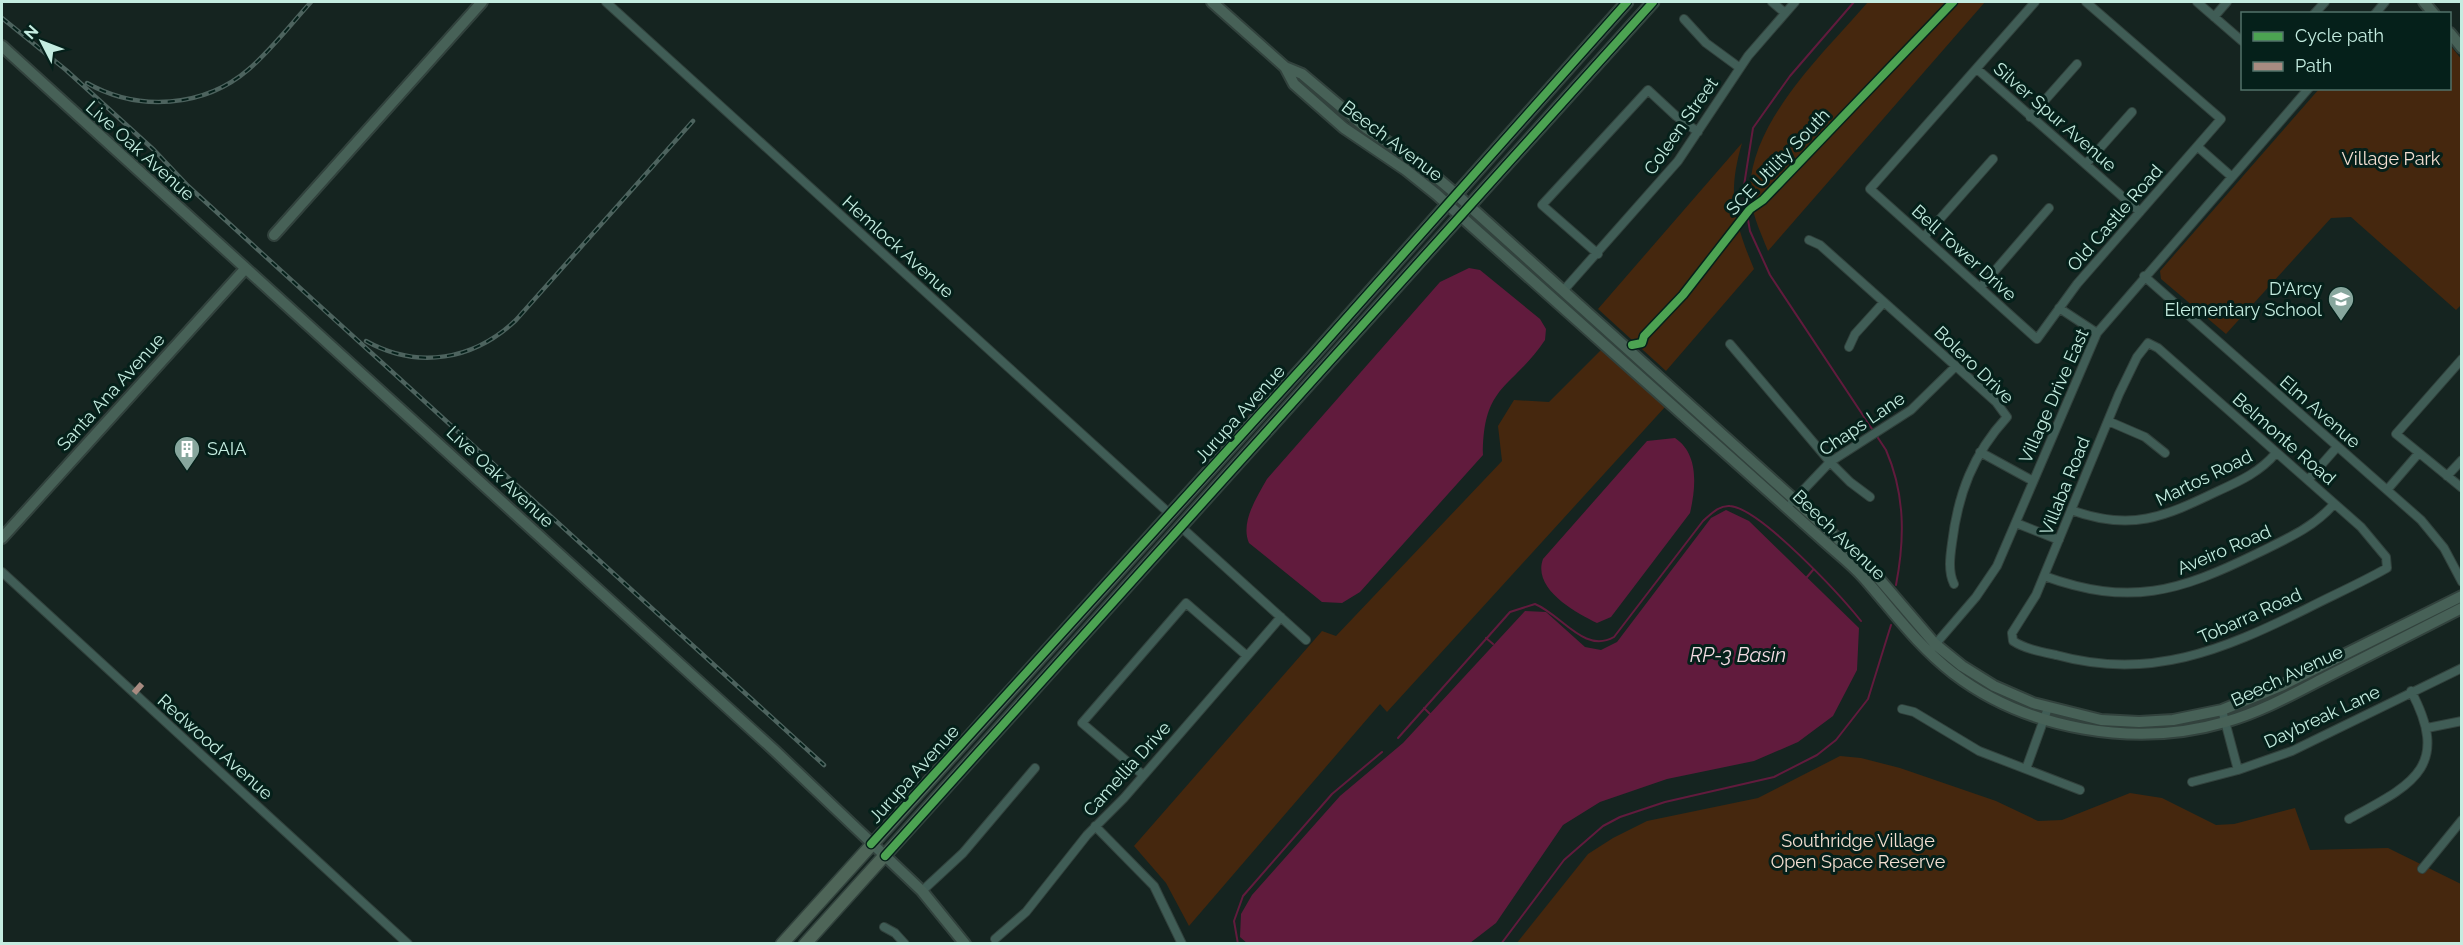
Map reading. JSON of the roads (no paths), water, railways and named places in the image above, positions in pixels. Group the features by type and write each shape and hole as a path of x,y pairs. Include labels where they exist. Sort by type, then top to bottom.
{"main road":[{"name":"Jurupa Avenue","path":"782,944 1627,2"},
{"name":"Jurupa Avenue","path":"805,944 1653,2"}],"street":[{"path":"274,235 482,2"},
{"name":"Hemlock Avenue","path":"606,2 1170,514"},
{"name":"Beech Avenue","path":"1212,2 1285,67 1302,74 1366,128 1417,161 1456,194 1465,212 1791,504"},
{"path":"1772,2 1785,13"},
{"name":"Coleen Street","path":"1563,291 1678,161 1740,68 1795,2"},
{"path":"1977,69 2035,2"},
{"name":"Old Castle Road","path":"2037,339 2044,333 2059,308 2221,120 2086,2"},
{"path":"2197,2 2241,40"},
{"path":"2214,16 2228,2"},
{"path":"1684,19 1706,43 1740,68"},
{"path":"2451,34 2462,48"},
{"name":"Live Oak Avenue","path":"2,46 774,750 922,891 965,944"},
{"path":"2030,117 2077,64"},
{"name":"Beech Avenue","path":"1285,67 1294,84 1344,128 1406,170 1447,204 1465,212 1563,291 1791,504 1864,578 1900,624 1979,690 2101,731 2166,732 2224,722 2285,698 2462,608"},
{"name":"Silver Spur Avenue","path":"1977,69 2140,212"},
{"name":"Bell Tower Drive","path":"1977,69 1870,189 2037,339"},
{"path":"1598,254 1542,205 1648,90 1676,116 1698,132"},
{"name":"Village Drive East","path":"1931,648 1988,581 2016,523 2097,333 2307,90"},
{"path":"2086,164 2132,112"},
{"path":"2198,147 2232,177"},
{"path":"1924,237 1993,159"},
{"path":"1980,288 2049,208"},
{"name":"Bolero Drive","path":"1809,240 1820,245 1956,366 1996,402 2007,417 1980,452 1966,480 1955,518 1950,573 1954,584"},
{"name":"Santa Ana Avenue","path":"2,538 245,269"},
{"name":"Elm Avenue","path":"2145,276 2432,532 2444,548 2462,582"},
{"path":"1849,347 1855,334 1884,302"},
{"path":"2059,308 2097,333"},
{"path":"1730,344 1830,462 1850,482 1870,497"},
{"name":"Villaba Road","path":"2013,641 2013,630 2025,613 2044,576 2131,369 2148,344"},
{"name":"Belmonte Road","path":"2148,344 2158,348 2334,504 2376,544 2386,558 2387,568"},
{"path":"2462,359 2396,434 2462,488"},
{"name":"Chaps Lane","path":"1791,504 1830,462 1922,401 1956,366"},
{"path":"2108,421 2145,437 2165,453"},
{"path":"2308,480 2337,447"},
{"path":"1980,452 2033,481"},
{"name":"Martos Road","path":"2071,510 2112,521 2134,522 2159,517 2250,476 2276,453"},
{"path":"2387,490 2418,454"},
{"path":"2447,476 2462,460"},
{"name":"Aveiro Road","path":"2044,576 2078,587 2113,593 2146,593 2184,585 2215,573 2297,534 2316,523 2334,504"},
{"path":"2016,523 2059,540"},
{"path":"1181,527 1306,640"},
{"name":"Tobarra Road","path":"2013,641 2061,657 2101,663 2145,664 2183,659 2237,642 2387,568"},
{"name":"Redwood Avenue","path":"2,572 408,944"},
{"name":"Beech Avenue","path":"2046,714 2139,722 2173,720 2222,710 2283,686 2462,596"},
{"path":"1143,776 1082,723 1186,603 1247,656"},
{"name":"Camellia Drive","path":"995,939 1026,912 1095,826 1143,776 1281,617"},
{"name":"Daybreak Lane","path":"2192,782 2238,770 2292,751 2462,668"},
{"path":"2349,819 2397,793 2412,780 2425,757 2428,742 2427,728 2423,712 2411,691"},
{"path":"1902,709 1914,712 1979,751 2080,790"},
{"path":"2222,710 2238,770"},
{"path":"2026,769 2046,714"},
{"path":"2427,728 2462,722"},
{"path":"922,891 960,857 1035,768"},
{"path":"2422,868 2459,830 2462,820"},
{"path":"1095,826 1154,886 1182,944"},
{"path":"884,927 895,933 906,944"}],"water":[{"path":"1469,268 1480,270 1540,319 1546,329 1545,340 1494,401 1484,432 1483,455 1360,592 1342,603 1322,602 1249,543 1247,527 1251,510 1267,479 1440,282"},
{"path":"1675,438 1688,453 1694,472 1694,493 1690,513 1611,617 1597,623 1568,606 1550,590 1541,570 1543,559 1647,441"},
{"name":"RP-3 Basin","path":"1726,510 1749,521 1859,628 1857,670 1833,716 1798,742 1754,761 1667,779 1600,802 1563,825 1496,923 1470,943 1248,944 1240,937 1241,914 1252,895 1340,796 1403,743 1525,611 1546,612 1585,647 1601,650 1617,642 1711,518"}],"waterway":[{"path":"1854,2 1790,76 1753,128 1743,192 1750,231 1770,275 1886,450 1900,500 1902,533 1896,585"},
{"path":"1398,738 1510,612 1535,604 1583,637 1593,641 1603,641 1614,637 1703,521 1722,507 1730,506 1743,510 1760,521 1819,574 1861,621"},
{"path":"1807,577 1813,570"},
{"path":"1501,944 1564,860 1603,826 1620,817 1665,802 1774,777 1817,755 1836,740 1868,699 1891,625"},
{"path":"1486,638 1493,644"},
{"path":"1424,708 1430,714"},
{"path":"1238,944 1234,921 1243,896 1332,794 1382,752"}],"railway":[{"path":"87,83 128,99 149,102 191,98 212,92 249,69 311,2"},
{"path":"2,18 66,70 154,150 188,186 824,765"},
{"path":"366,341 405,356 425,358 464,352 500,334 516,320 693,121"}],"place":[{"name":"D'Arcy Elementary School","path":"2341,322"},
{"name":"SAIA","path":"187,472"}],"park label":[{"name":"Village Park","path":"2391,159"},
{"name":"Southridge Village Open Space Reserve","path":"1858,851"}]}
